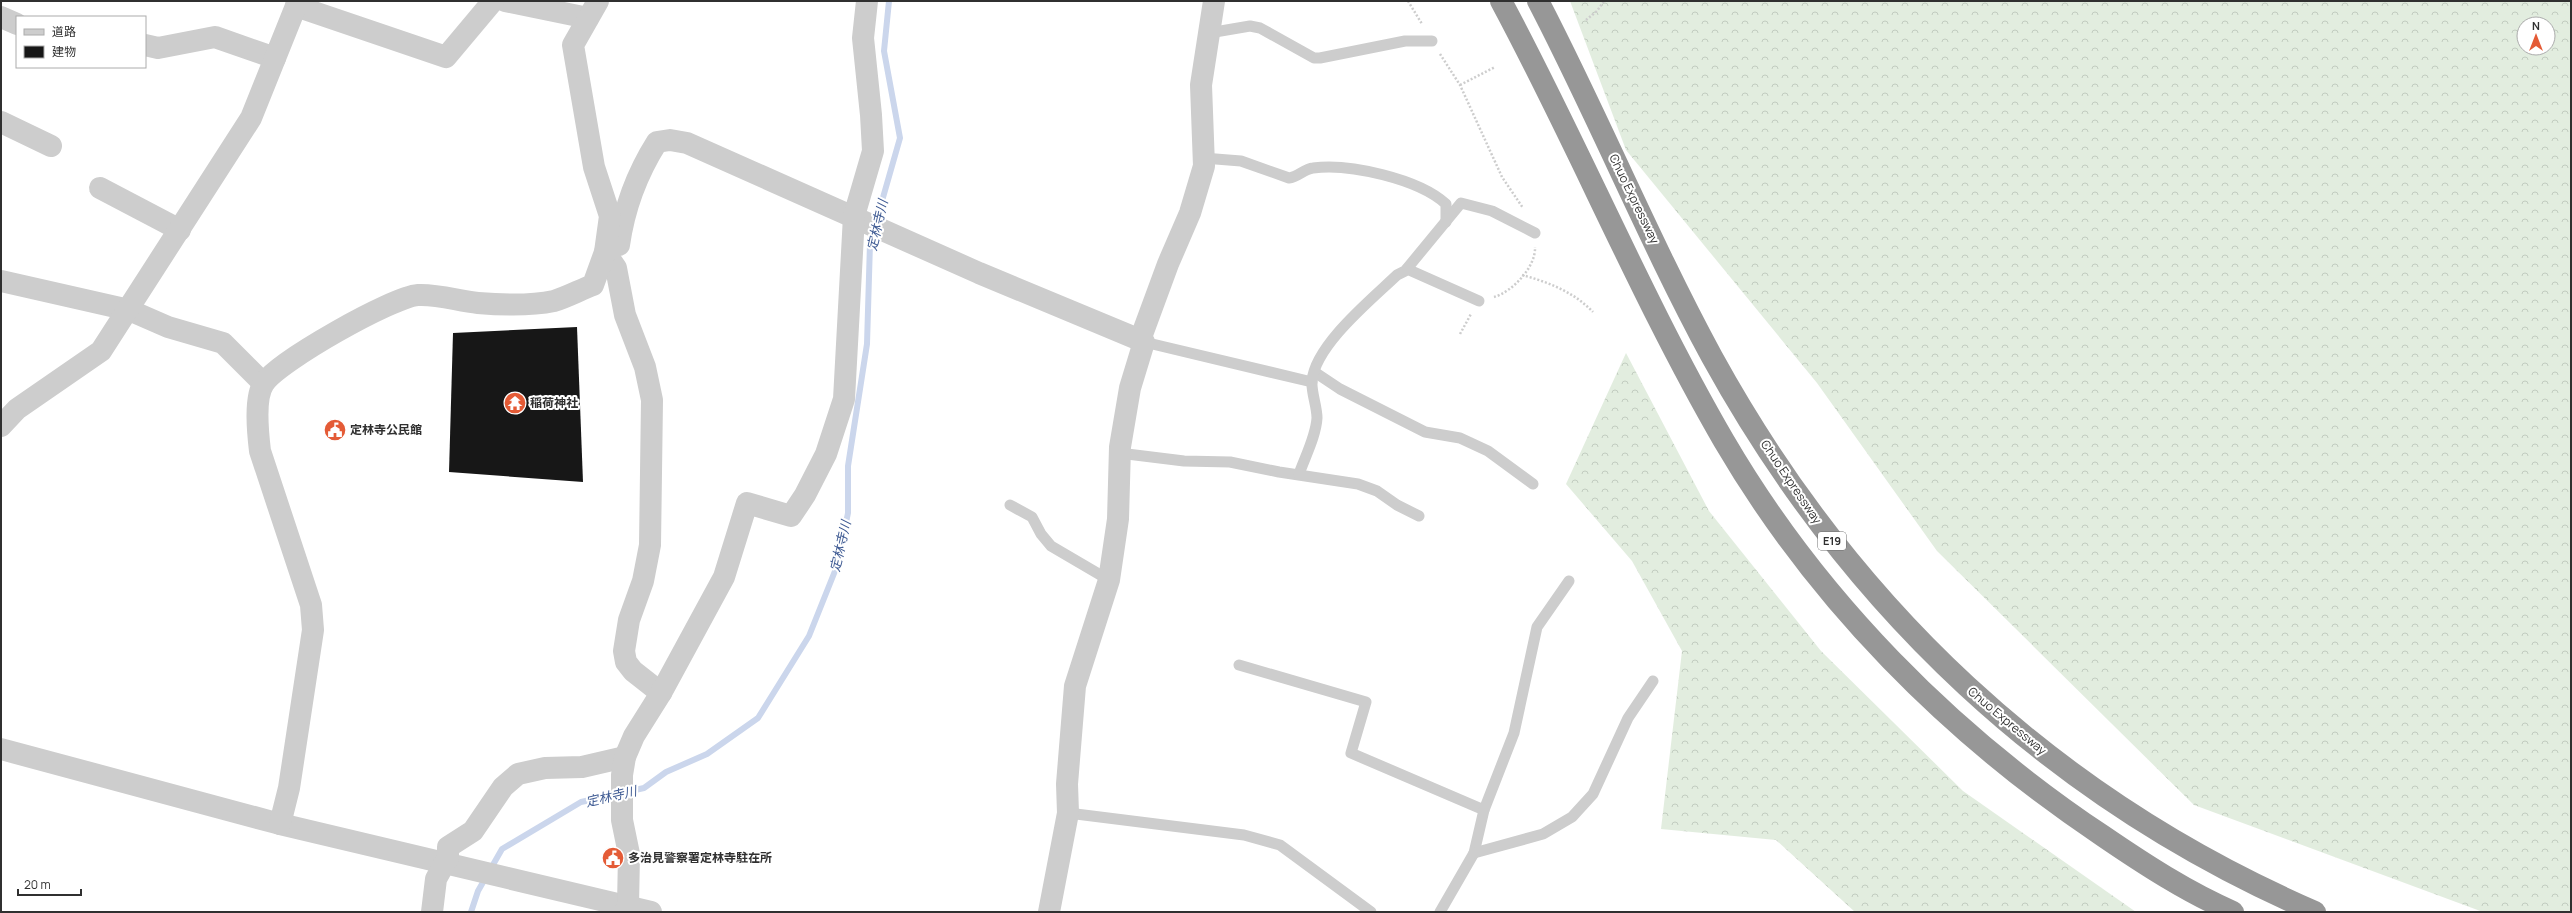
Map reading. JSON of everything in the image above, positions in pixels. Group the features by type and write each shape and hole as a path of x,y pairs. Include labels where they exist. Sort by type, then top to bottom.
{"highway":[{"name":"E19","path":"1501,1 1647,301 1685,371 1729,450 1769,511 1822,583 1876,646 1936,705 2000,761 2063,810 2134,857 2233,912"},
{"name":"Chuo Expressway","path":"1538,1 1713,358 1797,494 1848,563 1903,625 1958,679 2020,733 2083,782 2154,828 2231,873 2315,912"}],"street":[{"path":"1,426 17,409 101,351 129,310 251,118 297,4 446,57 493,1"},
{"path":"280,824 289,788 313,630 312,606 260,451 257,427 259,401 263,383 282,366 326,339 368,315 402,299 417,295 440,296 477,303 515,304 554,301 593,285 608,256 610,216 594,167 573,45 593,10 505,1"},
{"path":"626,909 629,854 622,820 622,775 625,756 634,736 661,693 724,577 747,503 791,516 805,495 826,454 844,399 854,216 873,151 863,38 867,1"},
{"path":"1049,912 1068,813 1066,784 1075,686 1109,580 1118,519 1119,453 1130,388 1142,341 1168,264 1190,214 1204,166 1201,85 1214,1"},
{"path":"1,17 16,24"},
{"path":"146,44 158,48 214,38 275,58"},
{"path":"1,122 51,146"},
{"path":"608,256 619,249 622,229 637,181 657,142 670,140 687,143 854,216 979,273 1142,341"},
{"path":"100,188 180,230"},
{"path":"608,256 616,268 625,315 645,367 652,400 650,545 643,581 629,620 624,651 626,662 633,671 661,693"},
{"path":"1,281 129,310 168,327 223,343 263,383"},
{"path":"1,749 280,824 626,909 651,912"},
{"path":"432,912 436,879 445,864 448,847 473,831 503,787 518,774 545,768 582,767 625,756"}],"lane":[{"path":"1209,33 1250,26 1260,28 1314,58 1405,41 1432,41"},
{"path":"1203,158 1240,161 1289,178 1296,177 1311,168 1337,166 1362,170 1409,184 1438,197 1446,204 1446,222"},
{"path":"1299,474 1316,420 1317,403 1314,377 1321,359 1344,325 1397,275 1407,269 1461,203 1492,211 1535,233"},
{"path":"1407,269 1479,301"},
{"path":"1142,341 1314,377 1425,432 1460,438 1488,451 1533,484"},
{"path":"1119,453 1184,461 1230,462 1279,472 1358,484 1377,491 1397,506 1419,516"},
{"path":"1010,505 1032,517 1041,534 1051,546 1109,580"},
{"path":"1440,912 1474,853 1484,810 1514,733 1537,627 1569,581"},
{"path":"1239,665 1366,702 1351,753 1484,810"},
{"path":"1474,853 1543,834 1572,817 1593,794 1628,718 1654,681"},
{"path":"1068,813 1244,835 1280,845 1359,901 1371,912"}],"path":[{"path":"1408,1 1460,85 1502,177 1535,225 1536,253 1532,264 1508,291 1479,301 1460,334"},
{"path":"1586,20 1597,11 1604,1"},
{"path":"1460,85 1495,67"},
{"path":"1522,275 1566,291 1582,301 1593,312"}],"green space":[{"path":"1570,1 2571,1 2571,912 2483,912 2194,805 1937,551 1817,383 1626,150"},
{"path":"1626,353 1709,511 1821,651 1963,791 2136,912 1855,912 1776,840 1661,829 1682,651 1632,561 1566,484"}],"building":[{"name":"稲荷神社","path":"577,327 583,482 449,472 453,333"}],"waterway":[{"name":"定林寺川","path":"471,912 478,891 502,849 581,802 644,788 666,772 707,754 758,718 809,636 837,566 848,513 848,466 867,344 870,243 900,138 884,51 889,1"}],"place":[{"name":"稲荷神社","path":"515,403"},
{"name":"定林寺公民館","path":"335,430"},
{"name":"多治見警察署定林寺駐在所","path":"613,858"}]}
